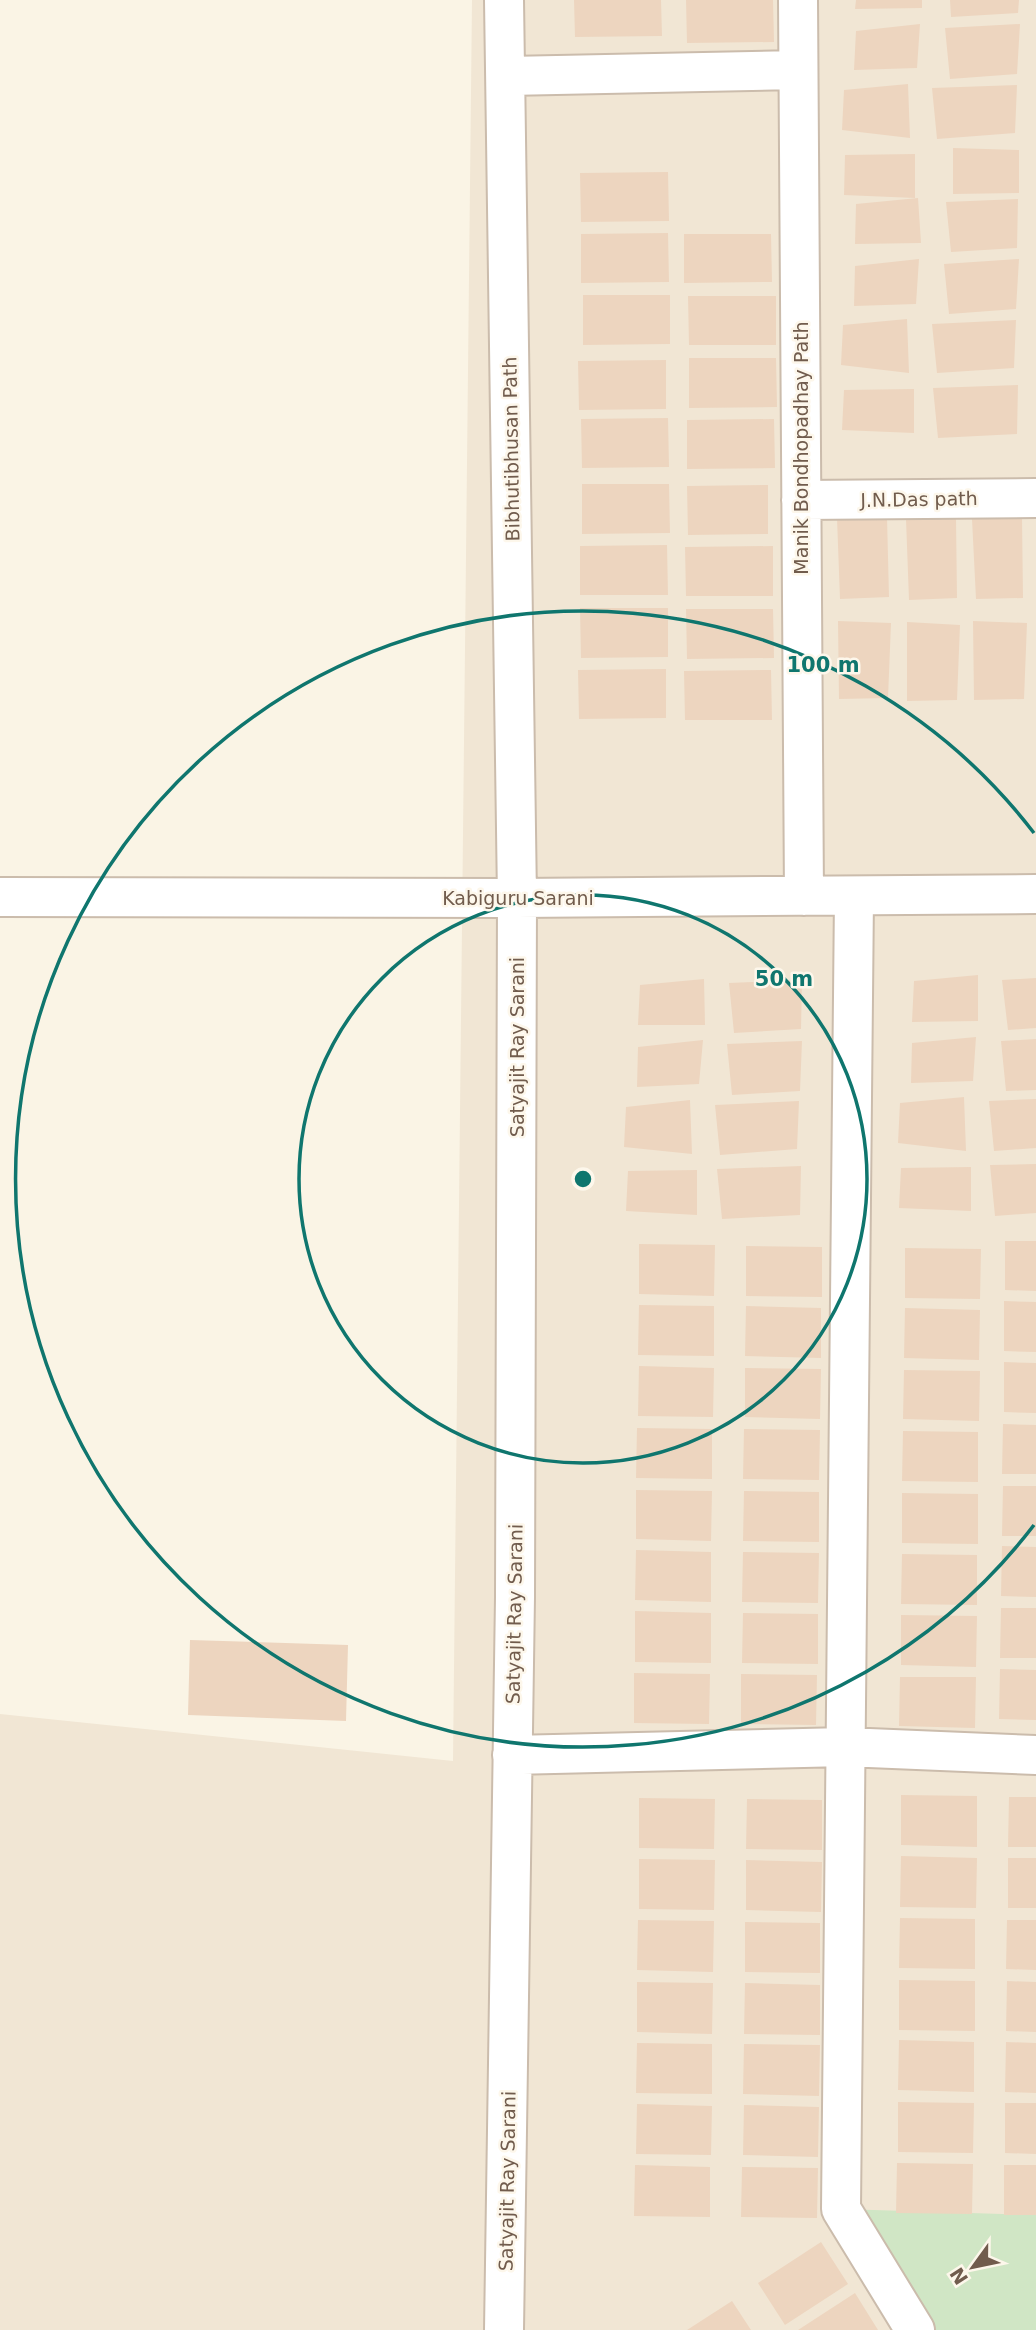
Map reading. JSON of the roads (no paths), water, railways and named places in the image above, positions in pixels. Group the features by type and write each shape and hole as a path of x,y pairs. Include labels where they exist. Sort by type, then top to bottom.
{"street":[{"name":"Bibhutibhusan Path","path":"504,0 517,898"},
{"name":"Manik Bondhopadhay Path","path":"797,0 804,896"},
{"path":"506,76 798,69"},
{"name":"J.N.Das path","path":"801,500 1036,498"},
{"name":"Kabiguru Sarani","path":"0,897 517,898 1036,894"},
{"path":"854,896 841,2209 915,2330"},
{"name":"Satyajit Ray Sarani","path":"505,2330 512,1755 517,898"},
{"path":"512,1755 845,1747 1036,1755"}]}
